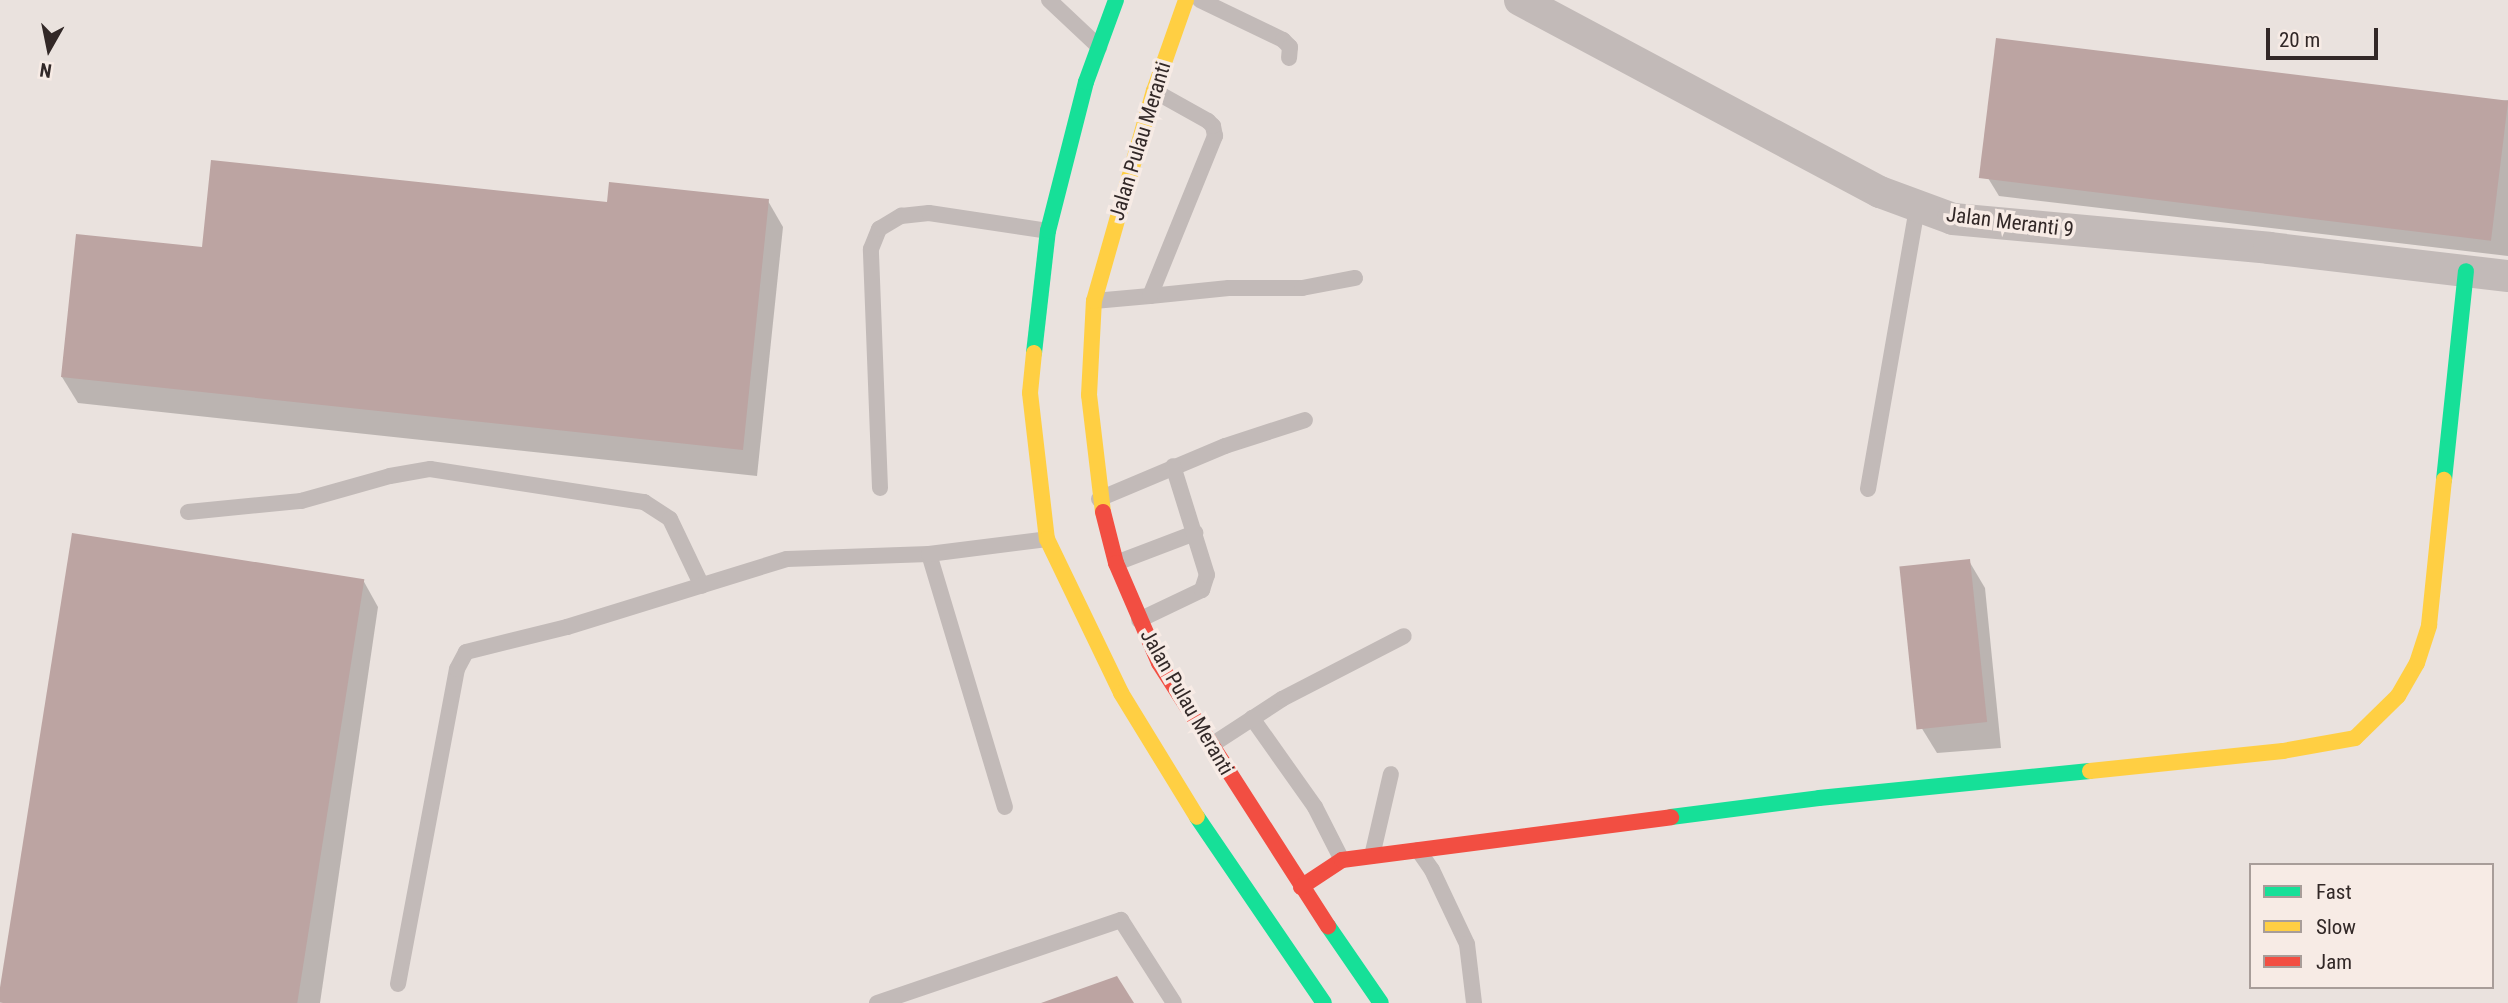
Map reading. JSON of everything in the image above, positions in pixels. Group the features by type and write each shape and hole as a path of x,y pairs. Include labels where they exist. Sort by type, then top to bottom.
{"main road":[{"path":"1116,0 1086,82 1048,231 1030,393 1047,539 1121,692 1173,781 1324,1003"},
{"name":"Jalan Pulau Meranti","path":"1186,0 1154,91 1094,301 1089,396 1099,499 1116,563 1159,663 1301,887 1381,1003"},
{"path":"1301,887 1326,867 1342,860 1819,798 2283,751 2355,738 2398,696 2417,663 2428,625 2466,271"}],"street":[{"name":"Jalan Meranti 9","path":"1520,0 1880,192 1917,208 1953,219 2269,248 2508,276"}],"lane":[{"path":"1049,0 1099,47"},
{"path":"1200,0 1283,40 1290,47 1289,58"},
{"path":"1150,296 1214,136 1213,126 1208,121 1154,91"},
{"path":"1868,489 1917,208"},
{"path":"880,488 871,249 879,229 901,216 929,213 1048,231"},
{"path":"1094,301 1229,288 1302,288 1355,278"},
{"path":"1099,499 1173,466 1305,419"},
{"path":"1139,620 1202,590 1207,575 1173,466"},
{"path":"188,512 301,501 390,476 430,469 644,502 670,519 702,586"},
{"path":"1116,563 1195,533"},
{"path":"398,984 457,668 466,652 566,626 787,559 929,554 1047,539"},
{"path":"929,554 1006,807"},
{"path":"1210,746 1282,699 1404,636"},
{"path":"1252,718 1315,807 1342,860"},
{"path":"1372,856 1391,774"},
{"path":"1418,850 1432,870 1467,944 1474,1003"},
{"path":"877,1003 1121,920 1174,1003"}],"building":[{"path":"1996,38 2508,101 2491,241 1979,178"},
{"path":"211,160 607,202 609,182 769,199 743,450 61,377 76,234 202,247"},
{"path":"72,533 364,579 297,1003 0,1003 0,988"},
{"path":"1970,559 1987,722 1917,730 1899,566"},
{"path":"1117,976 1134,1003 1041,1003"}],"traffic: fast":[{"path":"1034,353 1048,231 1086,82 1116,0"},
{"path":"2444,480 2466,271"},
{"path":"1671,817 1819,798 2090,771"},
{"path":"1197,817 1324,1003"},
{"path":"1328,926 1381,1003"}],"traffic: slow":[{"path":"1103,512 1089,395 1094,301 1154,91 1186,0"},
{"path":"1034,353 1030,393 1047,539 1121,693 1197,817"},
{"path":"2090,771 2283,751 2355,738 2398,696 2417,663 2429,625 2444,480"}],"traffic: jam":[{"path":"1103,512 1116,563 1159,663 1328,926"},
{"path":"1301,887 1342,860 1671,817"}]}
